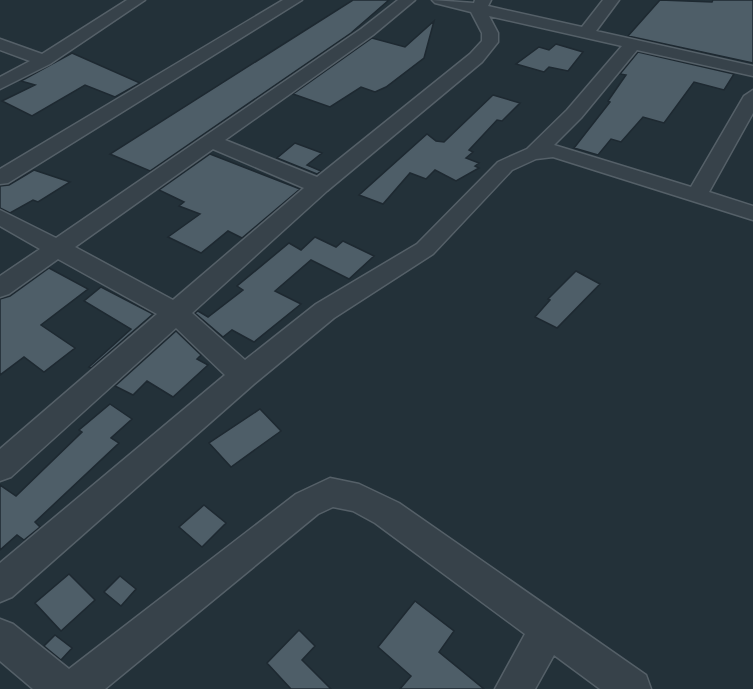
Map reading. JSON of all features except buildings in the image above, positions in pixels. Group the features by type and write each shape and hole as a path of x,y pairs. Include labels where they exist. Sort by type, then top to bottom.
{"street":[{"path":"0,84 44,60 137,0"},
{"path":"0,178 112,108 294,0"},
{"path":"0,288 367,32 407,0"},
{"path":"440,0 480,5 586,33 753,70"},
{"path":"586,33 611,0"},
{"path":"0,468 319,186 476,58 490,42 490,33 480,5"},
{"path":"0,44 44,60"},
{"path":"0,585 244,376 325,311 425,249 505,165 536,151 574,114 633,44"},
{"path":"697,195 753,96"},
{"path":"210,141 319,186"},
{"path":"536,151 554,151 753,213"},
{"path":"0,217 176,314 244,376"},
{"path":"0,637 59,687 308,504 330,492 359,498 387,513 632,689"},
{"path":"514,689 548,629"}]}
